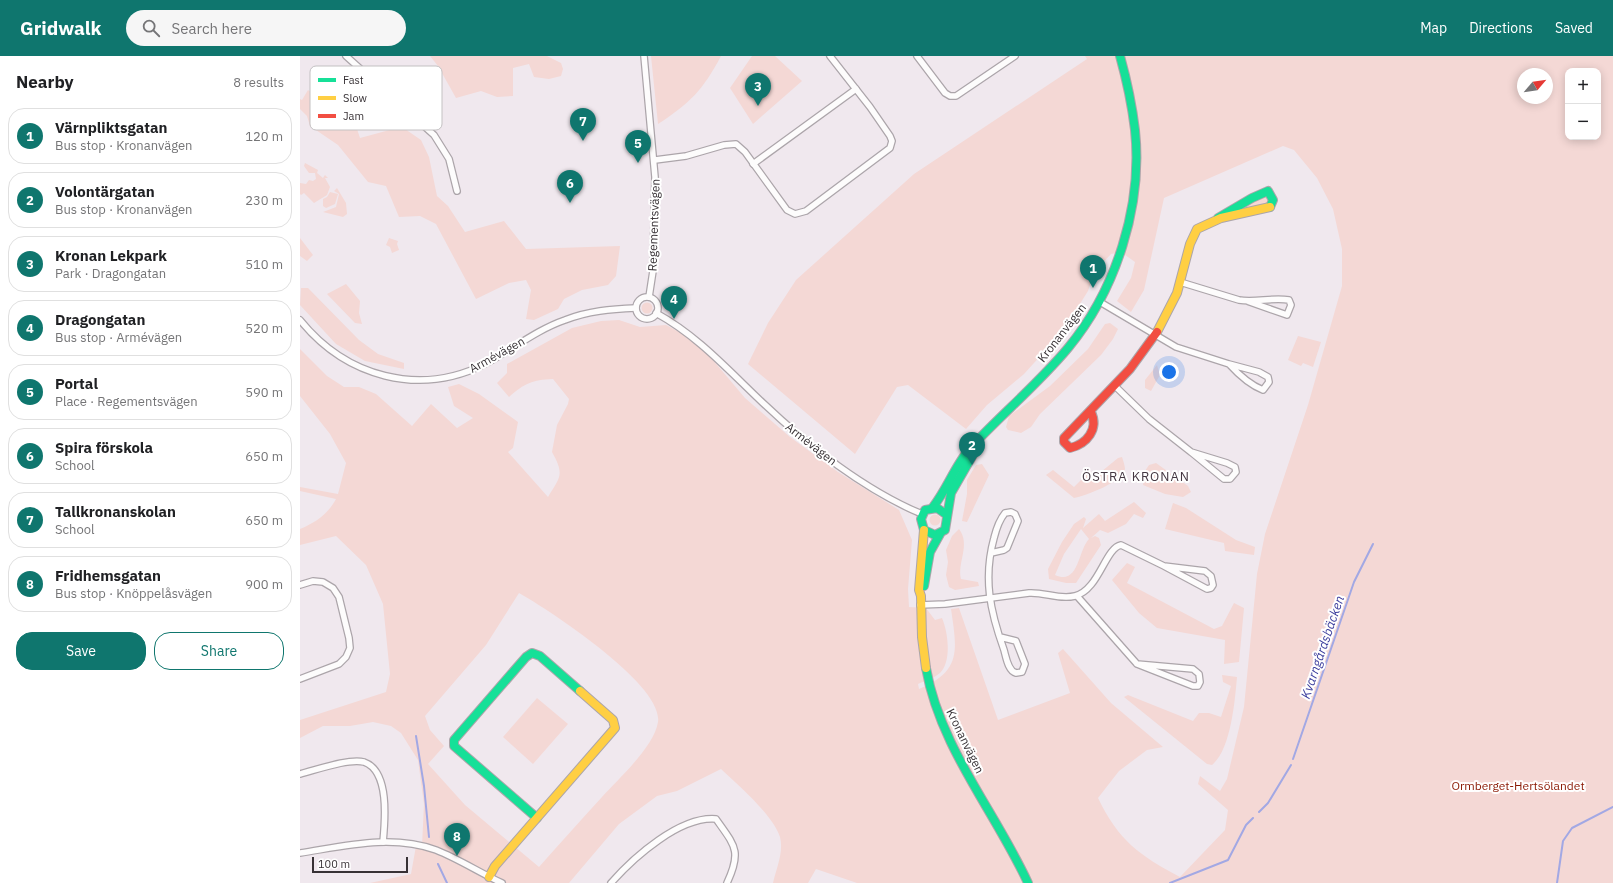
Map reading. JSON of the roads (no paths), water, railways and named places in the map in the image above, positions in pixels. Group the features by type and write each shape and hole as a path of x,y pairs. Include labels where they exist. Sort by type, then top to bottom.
{"street":[{"path":"346,56 357,66"},
{"name":"Regementsvägen","path":"644,56 655,160 653,271 649,298"},
{"path":"655,160 686,156 731,143 742,147 787,210 795,214 806,211 890,148 891,145 890,136 830,56"},
{"path":"917,56 945,93 950,96 956,96 1015,56"},
{"name":"Kronanvägen","path":"933,507 942,497 956,470 972,446 1040,378 1068,347 1100,302 1121,250 1132,209 1136,178 1135,123 1129,89 1120,56"},
{"path":"753,164 856,89"},
{"path":"428,130 434,135 449,159 458,191"},
{"path":"1091,412 1116,387 1148,348 1173,302 1194,232 1199,227 1268,191 1273,200 1270,207 1218,218"},
{"path":"1180,282 1247,301 1287,315 1291,305 1289,300 1281,299 1247,301"},
{"path":"649,298 657,304 656,313 652,318 645,318 639,315 636,308 641,299 649,298"},
{"path":"1100,302 1176,347 1259,372 1268,377 1267,386 1263,390 1257,387 1236,372 1229,364"},
{"name":"Armévägen","path":"300,320 315,337 344,359 377,375 421,381 436,380 464,373 483,365 539,332 570,318 597,311 636,308"},
{"name":"Armévägen","path":"656,313 677,325 701,343 769,409 827,458 899,504 922,514"},
{"path":"1116,387 1149,419 1224,479 1230,479 1236,472 1234,467 1227,463 1191,452"},
{"name":"Kronanvägen","path":"947,515 951,493 981,438"},
{"path":"933,507 940,508 947,515 947,526 940,534 931,535 924,530 921,522 922,514 926,510 933,507"},
{"path":"991,553 1007,548 1018,521 1016,514 1008,512 1004,515 996,530 991,553 988,568 990,598 1000,637 1011,670 1016,673 1022,672 1025,664 1018,643 1014,639 1000,637"},
{"name":"Kronanvägen","path":"921,596 919,586 924,530"},
{"name":"Kronanvägen","path":"940,534 930,552 920,605 920,636 926,672 936,709 954,751 1011,848 1028,883"},
{"path":"920,605 945,604 1038,593 1060,598 1077,596 1093,583 1113,549 1124,545 1207,589 1211,588 1213,585 1211,576 1205,571 1164,566"},
{"path":"300,585 313,581 323,582 333,588 339,597 350,648 346,657 339,664 300,679"},
{"path":"1077,596 1137,664 1193,686 1198,686 1200,682 1199,674 1193,669 1137,664"},
{"path":"489,877 495,866 603,743 615,728 615,723 540,656 532,652 454,740 454,746 537,818"},
{"path":"300,774 344,763 364,762 371,767 381,783 385,806 383,842"},
{"path":"611,883 632,862 654,844 682,828 708,819 716,819 736,848 734,865 727,883"},
{"path":"300,853 362,843 404,843 430,848 502,883"}],"waterway":[{"name":"Kvarngårdsbäcken","path":"1293,759 1354,582 1373,544"},
{"path":"416,736 424,786 429,837"},
{"name":"Kvarngårdsbäcken","path":"1259,812 1268,803 1291,765"},
{"path":"1557,883 1563,841 1572,828 1613,807"},
{"name":"Kvarngårdsbäcken","path":"1170,883 1228,860 1246,825 1253,818"},
{"path":"438,864 447,883"}],"place":[{"name":"Kronan Lekpark","path":"758,106"},
{"name":"Tallkronanskolan","path":"583,141"},
{"name":"Portal","path":"638,163"},
{"name":"Spira förskola","path":"570,203"},
{"name":"Värnpliktsgatan","path":"1093,288"},
{"name":"Dragongatan","path":"674,319"},
{"name":"Volontärgatan","path":"972,465"},
{"name":"Fridhemsgatan","path":"457,856"}],"district":[{"name":"ÖSTRA KRONAN","path":"1136,476"}],"park label":[{"name":"Ormberget-Hertsölandet","path":"1518,786"}]}
